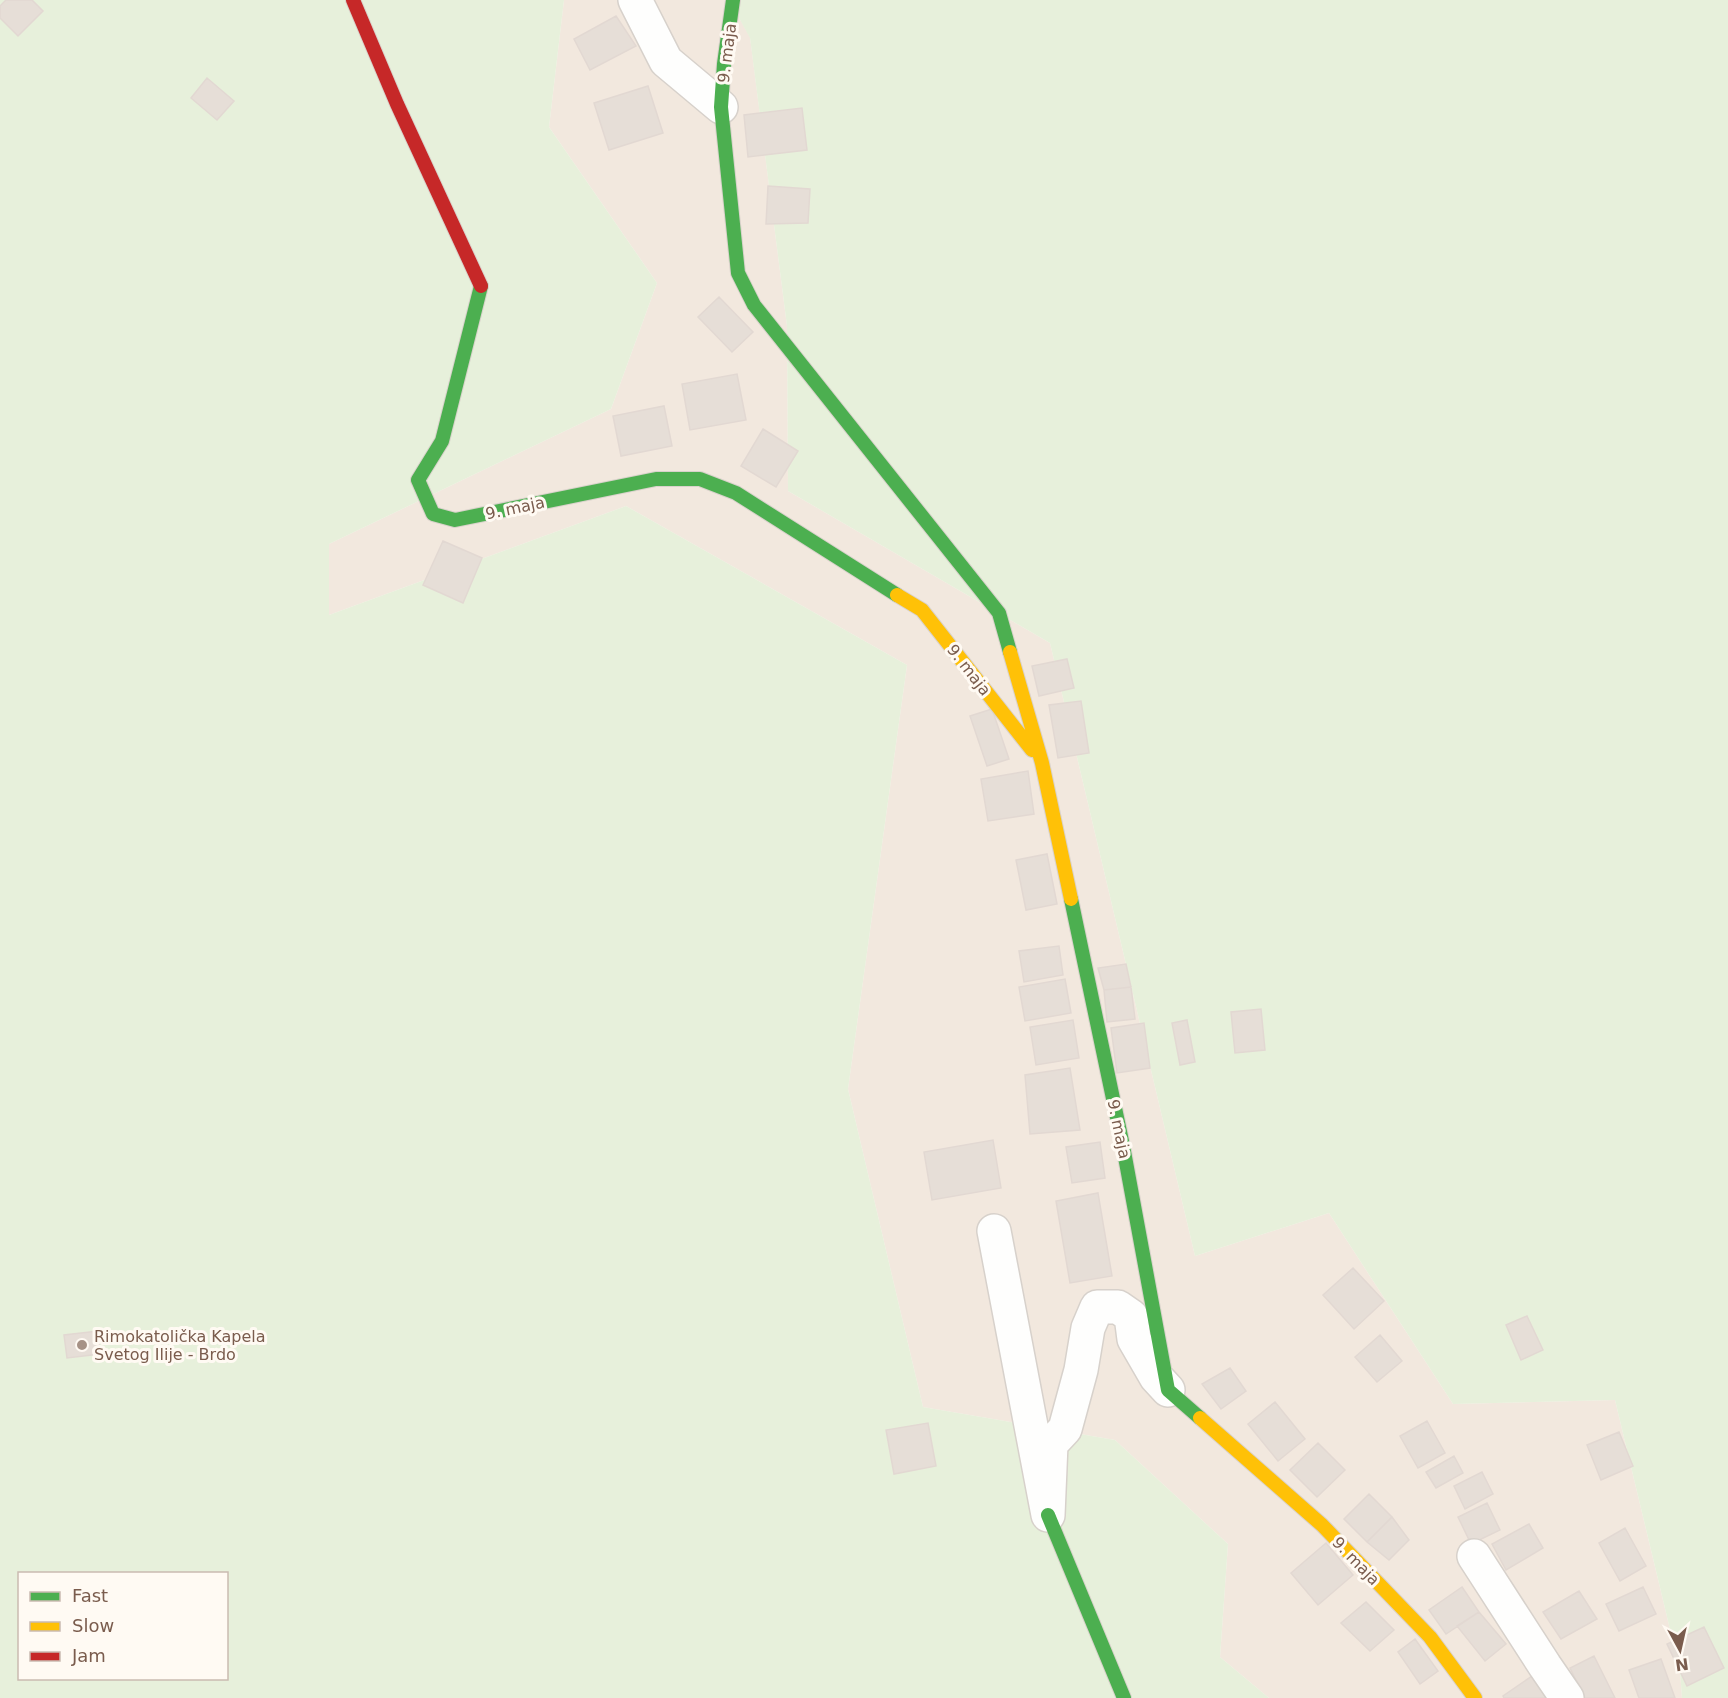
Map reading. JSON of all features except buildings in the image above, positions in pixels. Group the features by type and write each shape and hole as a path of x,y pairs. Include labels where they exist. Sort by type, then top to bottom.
{"street":[{"name":"9. maja","path":"353,0 397,104 482,288 442,441 418,480 433,514 455,520 656,479 700,479 736,493 922,610 1042,763"},
{"name":"9. maja","path":"635,0 666,61 721,107"},
{"name":"9. maja","path":"733,0 724,64 721,107 738,273 754,305 999,613 1042,763 1123,1146 1168,1390"},
{"name":"9. maja","path":"994,1232 1048,1515 1124,1698"},
{"name":"9. maja","path":"1048,1515 1051,1444 1065,1429 1081,1370 1088,1328 1098,1307 1118,1307 1131,1316 1134,1339 1156,1377 1322,1526 1430,1637 1475,1698"},
{"path":"1474,1556 1567,1698"}],"shaded area":[{"path":"564,0 729,0 750,37 787,326 788,491 1050,643 1195,1256 1329,1213 1453,1404 1615,1400 1680,1671 1682,1698 1269,1698 1220,1657 1228,1544 1115,1440 923,1407 848,1089 907,665 626,506 329,615 329,544 611,409 657,283 549,127"}],"green space":[{"path":"0,0 564,0 549,127 657,283 611,409 329,544 329,615 626,506 907,665 848,1089 923,1407 1115,1440 1228,1544 1220,1657 1269,1698 0,1698"},
{"path":"729,0 1728,0 1728,1698 1682,1698 1680,1671 1615,1400 1453,1404 1329,1213 1195,1256 1050,643 788,491 787,326 750,38"}],"traffic: fast":[{"path":"733,0 724,64 721,107 738,273 754,305 999,613 1010,652"},
{"path":"481,286 442,441 418,480 433,514 455,520 656,479 700,479 736,493 897,595"},
{"path":"1071,899 1123,1146 1168,1390 1200,1418"},
{"path":"1048,1515 1124,1698"}],"traffic: slow":[{"path":"897,595 922,610 1032,750"},
{"path":"1010,652 1042,763 1071,899"},
{"path":"1200,1418 1322,1525 1430,1637 1475,1698"}],"traffic: jam":[{"path":"353,0 397,104 481,286"}],"place":[{"name":"Rimokatolička Kapela Svetog Ilije - Brdo","path":"82,1345"}]}
